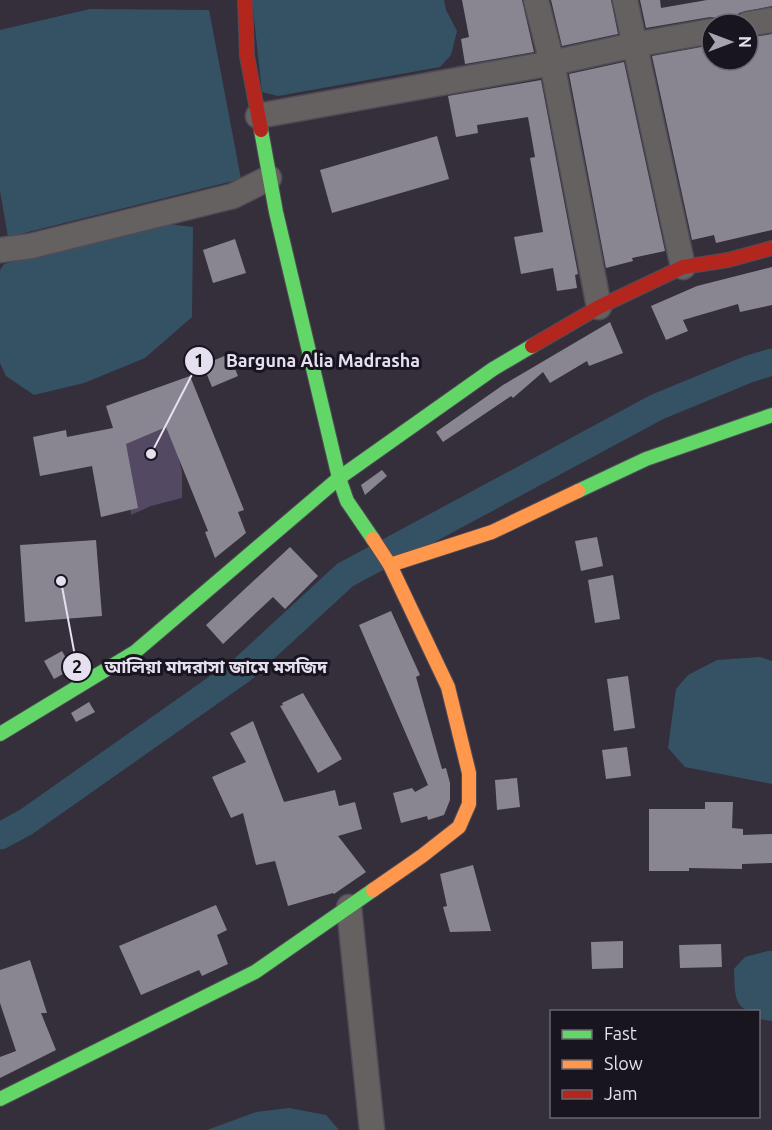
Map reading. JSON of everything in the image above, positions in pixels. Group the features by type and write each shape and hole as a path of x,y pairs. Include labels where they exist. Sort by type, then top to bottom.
{"street":[{"path":"0,1098 255,972 422,856 459,827 469,804 469,773 448,687 390,565 347,501 339,478 269,178 247,56 245,0"},
{"path":"536,0 552,63 599,307"},
{"path":"625,0 682,267"},
{"path":"258,116 552,63 700,33"},
{"path":"0,250 31,246 233,195 269,178"},
{"path":"0,734 135,652 339,478 493,369 599,307 682,267 728,260 772,248"},
{"path":"390,565 492,532 646,459 772,415"},
{"path":"349,907 372,1130"}],"shaded area":[{"path":"170,423 182,472 182,498 151,506 131,515 121,436"}],"water":[{"path":"252,0 444,0 446,10 457,31 451,55 440,67 278,96 262,92"},
{"path":"90,9 209,10 241,179 8,237 0,191 0,30"},
{"path":"168,224 193,227 192,317 145,358 84,383 34,395 6,376 0,363 0,270 4,264"},
{"path":"760,657 772,661 772,784 685,767 668,748 676,689 688,675 717,660"},
{"path":"772,951 772,1021 760,1019 760,1010 748,1010 739,1004 734,969 745,957"},
{"path":"289,1108 326,1115 339,1130 207,1130 256,1112"}],"building":[{"path":"462,0 522,0 534,52 465,64 461,39 469,37"},
{"path":"551,0 611,0 618,34 562,46"},
{"path":"640,0 660,0 661,8 707,0 772,0 772,6 744,12 700,12 700,19 646,28"},
{"path":"772,34 772,230 716,243 714,235 692,240 652,56 700,47 700,72 760,72 760,36"},
{"path":"624,62 665,251 632,258 633,261 606,268 569,74"},
{"path":"541,80 578,274 575,275 577,288 557,291 553,268 521,274 514,237 543,232 530,158 535,157 528,117 477,125 478,133 456,137 448,96"},
{"path":"437,136 449,179 332,213 320,170"},
{"path":"235,239 246,273 213,283 203,250"},
{"path":"772,267 772,305 740,312 738,304 683,320 688,331 666,340 651,306 697,286"},
{"path":"610,322 623,353 589,366 587,361 550,383 543,372 513,398 511,396 443,442 436,432 503,385"},
{"path":"229,354 238,376 212,387 203,365"},
{"path":"190,376 244,510 238,512 246,533 215,558 205,532 208,531 166,427 126,444 138,508 101,517 92,466 40,476 33,437 66,430 67,437 113,428 106,406"},
{"path":"382,470 387,476 365,495 361,485"},
{"path":"597,537 603,566 581,571 575,541"},
{"path":"96,540 102,616 25,622 20,545"},
{"path":"290,547 318,576 285,609 273,597 223,644 206,625"},
{"path":"613,575 620,619 595,623 588,580"},
{"path":"391,611 420,675 416,677 442,769 446,768 450,783 450,800 444,815 428,820 427,816 401,823 393,793 412,788 415,792 428,785 359,625"},
{"path":"62,651 72,669 54,679 44,661"},
{"path":"628,676 635,728 614,731 607,679"},
{"path":"303,693 342,759 318,773 280,706"},
{"path":"89,702 95,712 76,722 71,713"},
{"path":"253,721 284,802 335,790 339,806 355,802 362,829 338,836 366,872 334,894 288,906 275,861 256,865 243,813 231,818 212,777 246,762 230,733"},
{"path":"627,747 631,776 606,779 602,750"},
{"path":"517,778 520,807 497,810 495,780"},
{"path":"705,802 733,802 732,828 743,829 743,835 772,834 772,863 742,864 742,869 689,868 689,871 649,871 649,809 705,809"},
{"path":"473,865 491,931 450,932 443,907 447,906 440,874"},
{"path":"216,905 227,930 217,935 228,964 202,976 199,970 141,995 119,946"},
{"path":"623,941 623,968 592,969 591,942"},
{"path":"721,944 722,967 680,968 679,945"},
{"path":"30,960 47,1013 41,1013 56,1050 0,1078 0,1057 16,1051 0,1003 0,970"}],"waterway":[{"path":"0,836 26,822 242,670 345,575 657,407 749,369 772,362"}],"traffic: fast":[{"path":"261,130 276,212 339,478 347,501 373,539"},
{"path":"0,734 135,652 339,478 493,369 532,346"},
{"path":"578,491 646,459 772,415"},
{"path":"0,1099 255,972 373,890"}],"traffic: slow":[{"path":"390,565 492,532 578,491"},
{"path":"373,539 390,565 448,687 469,773 469,804 459,827 373,890"}],"traffic: jam":[{"path":"245,0 247,56 261,130"},
{"path":"532,346 599,307 683,267 728,260 772,248"}],"place":[{"name":"Barguna Alia Madrasha","path":"151,454"},
{"name":"আলিয়া মাদরাসা জামে মসজিদ","path":"61,581"}]}
